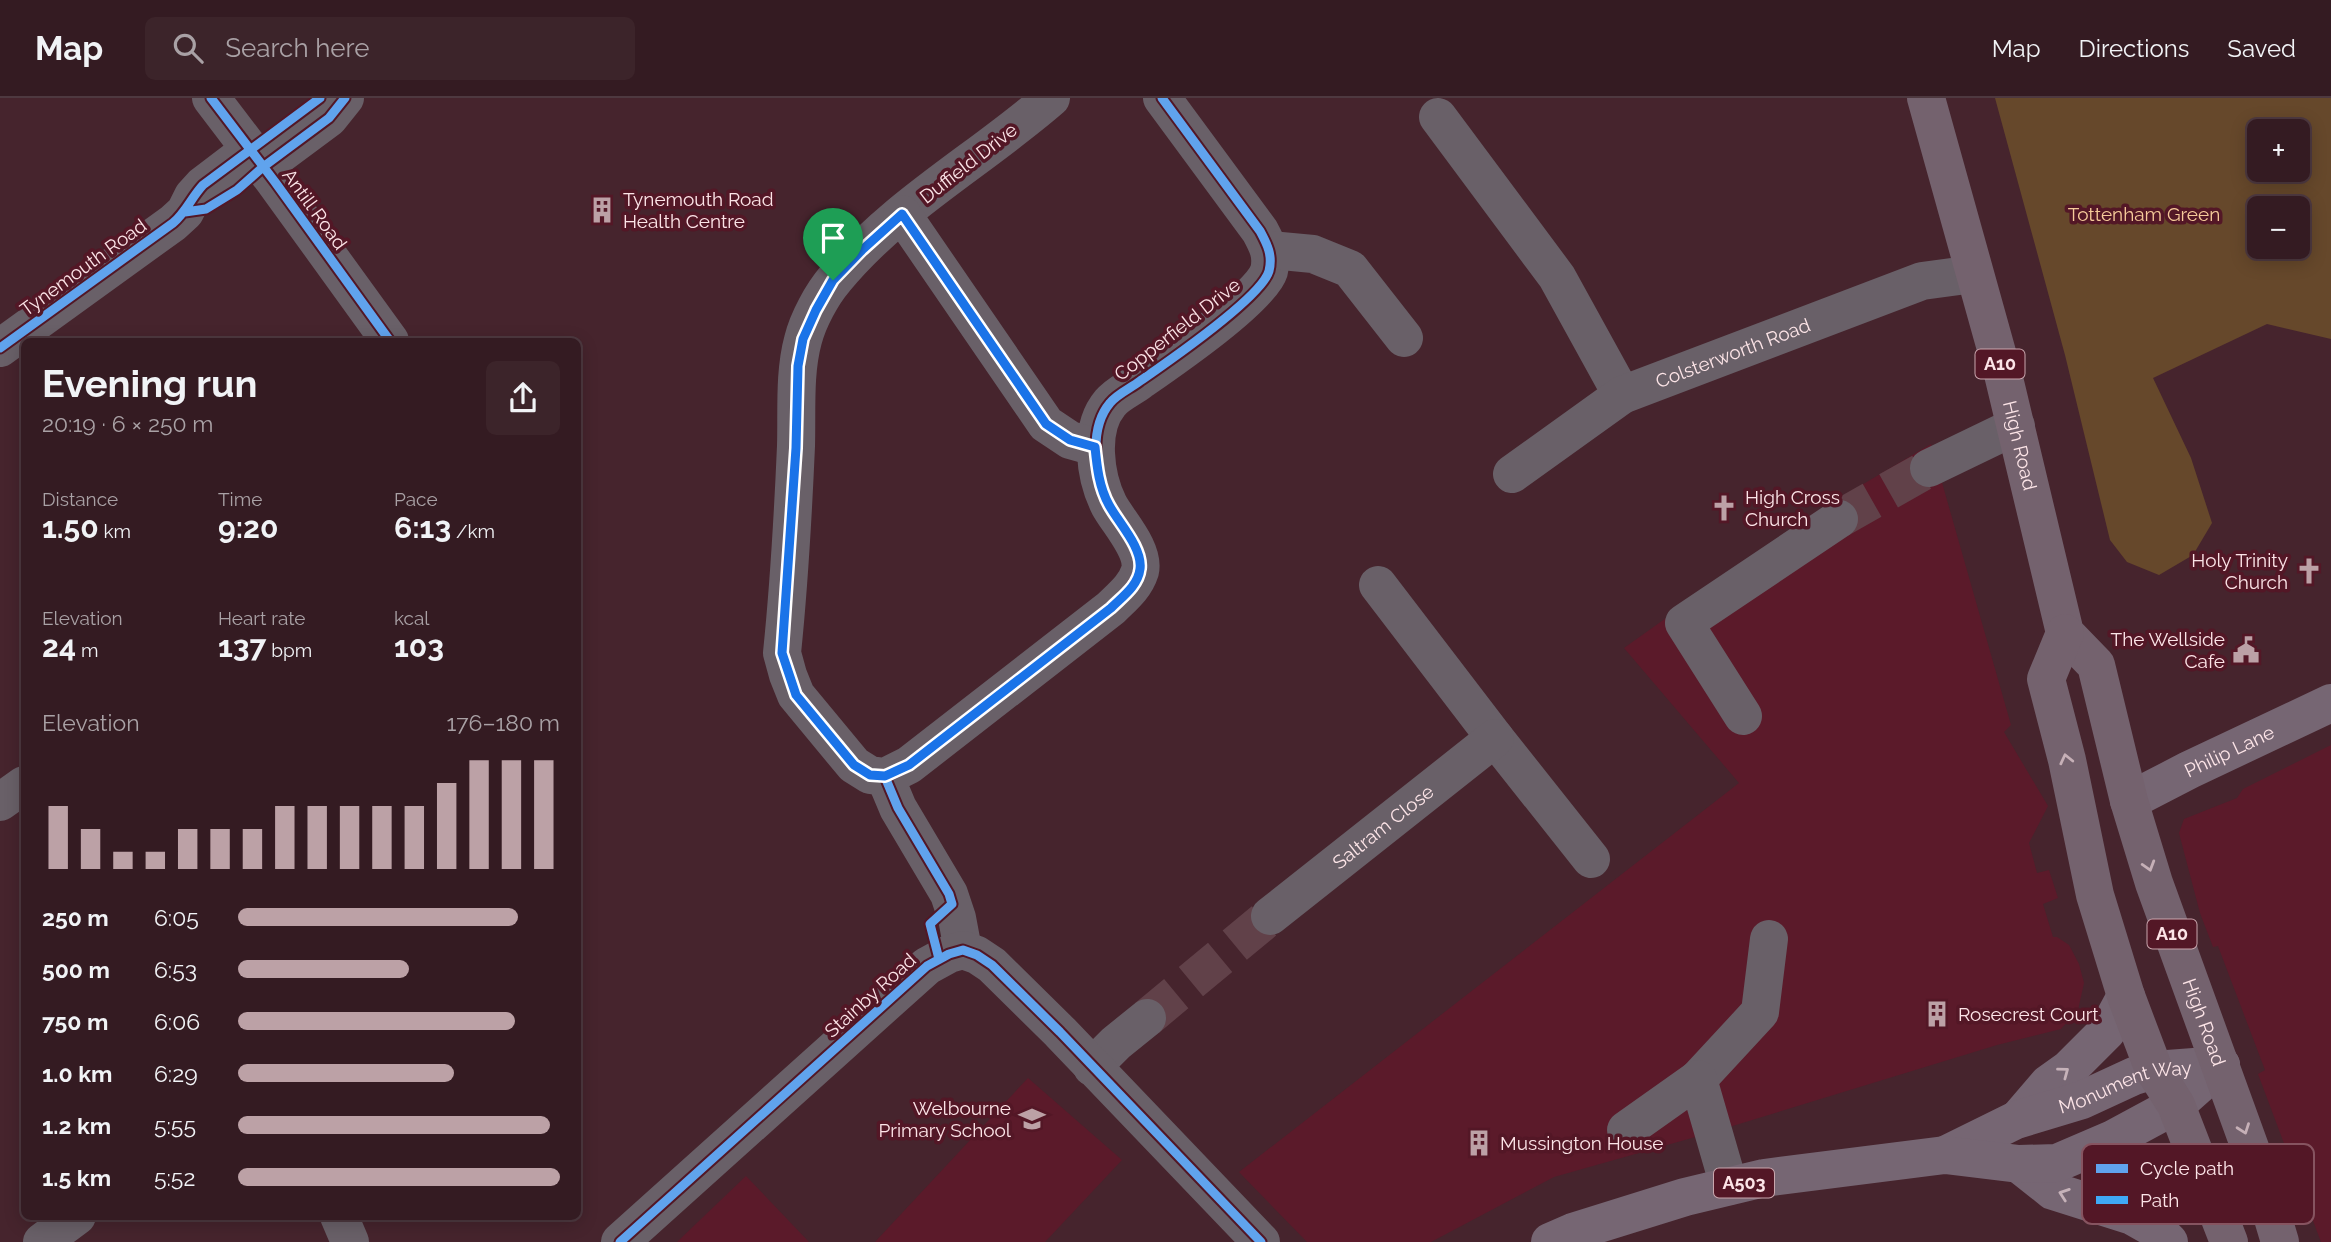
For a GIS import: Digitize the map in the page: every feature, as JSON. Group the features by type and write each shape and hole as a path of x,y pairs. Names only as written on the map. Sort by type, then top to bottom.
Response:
{"highway":[{"name":"High Road","path":"1926,98 2003,374 2066,633 2096,665 2129,801 2154,883 2249,1144"},
{"path":"2066,633 2046,678 2067,761 2095,895 2126,996 2154,1070 2176,1105 2191,1144"},
{"path":"2081,826 2129,801"},
{"path":"2222,1224 2229,1242"},
{"name":"High Road","path":"2275,1224 2280,1242"}],"main road":[{"name":"Philip Lane","path":"2129,801 2331,703"},
{"name":"A503","path":"2016,1120 2048,1084 2078,1061 2107,1031 2126,996"},
{"name":"Monument Way","path":"1945,1155 2016,1120 2082,1100 2134,1076 2154,1070 2221,1065"},
{"name":"Monument Way","path":"2101,1144 2176,1105 2221,1065"},
{"name":"Monument Way","path":"1550,1242 1573,1232 1764,1178 1945,1155 2019,1164 2057,1163 2082,1152"},
{"path":"2019,1164 2053,1191 2082,1200"},
{"path":"2146,1224 2169,1242"}],"street":[{"name":"Antill Road","path":"211,98 388,338"},
{"name":"Tynemouth Road","path":"0,348 185,212 193,196 203,185 329,118 345,98"},
{"name":"Duffield Drive","path":"885,776 870,775 854,765 796,695 782,653 796,448 798,366 803,339 833,280 862,250 902,214 1051,98"},
{"path":"1162,98 1270,250 1313,254 1350,269 1404,338"},
{"path":"1438,117 1557,277 1622,395"},
{"path":"902,214 1046,424 1070,440 1095,447"},
{"name":"Copperfield Drive","path":"885,776 909,765 1111,608 1132,588 1141,568 1134,544 1109,505 1097,475 1095,447 1099,426 1110,403 1189,346 1254,292 1268,272 1270,250"},
{"name":"Colsterworth Road","path":"1512,474 1622,395 1922,281 1974,274"},
{"path":"1929,468 2015,426"},
{"path":"1743,716 1684,623 1839,519"},
{"path":"1378,585 1591,859"},
{"name":"Saltram Close","path":"1270,916 1495,738"},
{"path":"885,776 898,808 948,894 958,927 977,955 992,965 1261,1242"},
{"path":"0,802 21,787"},
{"name":"Stainby Road","path":"620,1242 939,958 958,927"},
{"path":"1626,1130 1698,1079 1760,1012 1769,939"},
{"path":"1092,1067 1147,1018"},
{"path":"1698,1079 1729,1186"},
{"path":"42,1242 72,1220"},
{"path":"341,1220 350,1242"}],"shaded area":[{"path":"1931,444 2011,725 2004,732 2048,806 2029,843 2037,873 2049,870 2058,898 2043,904 2053,937 2069,945 2079,964 2084,983 2078,1010 2061,1029 1997,1045 1713,1132 1554,1177 1431,1242 1307,1242 1239,1172 1739,783 1624,648 1811,515"},
{"path":"2331,745 2331,1242 2321,1242 2314,1223 2314,1144 2284,1144 2258,1074 2265,1070 2218,946 2213,947 2200,913 2179,833 2184,819 2237,798 2243,789"},
{"name":"Welbourne Primary School","path":"1028,1078 1122,1160 1045,1242 875,1242"},
{"path":"746,1176 809,1242 677,1242"}],"green space":[{"name":"Tottenham Green","path":"1995,98 2331,98 2331,339 2267,324 2153,378 2191,458 2212,523 2193,555 2159,575 2127,562 2110,540 2065,355"}],"tunnel":[{"path":"1839,519 1929,468"},
{"path":"1147,1018 1270,916"}],"marked path":[{"path":"795,448 798,366"},
{"path":"1008,371 1046,424 1070,440 1095,447"}],"cycle path":[{"path":"211,98 388,338"},
{"path":"0,348 173,223 203,185 320,98"},
{"path":"185,212 206,209 237,190 329,118 345,98"},
{"path":"939,959 930,924 952,904 949,894 898,808 885,777 909,765 1111,608 1132,587 1140,571 1139,554 1109,505 1097,467 1096,439 1103,414 1116,397 1232,313 1262,283 1269,271 1270,255 1260,231 1162,98"},
{"path":"620,1242 927,966 963,950 992,965 1060,1032 1261,1242"}],"place":[{"name":"Tynemouth Road Health Centre","path":"602,210"},
{"name":"High Cross Church","path":"1724,508"},
{"name":"Holy Trinity Church","path":"2309,571"},
{"name":"The Wellside Cafe","path":"2246,650"},
{"name":"Rosecrest Court","path":"1937,1014"},
{"name":"Welbourne Primary School","path":"1032,1119"},
{"name":"Mussington House","path":"1479,1143"}],"route":[{"path":"902,214 1046,424 1070,440 1095,447 1097,475 1109,505 1134,544 1141,568 1132,588 1111,608 909,765 885,776 870,775 854,765 796,695 782,653 796,448 798,366 803,339 833,280 902,214"}]}
